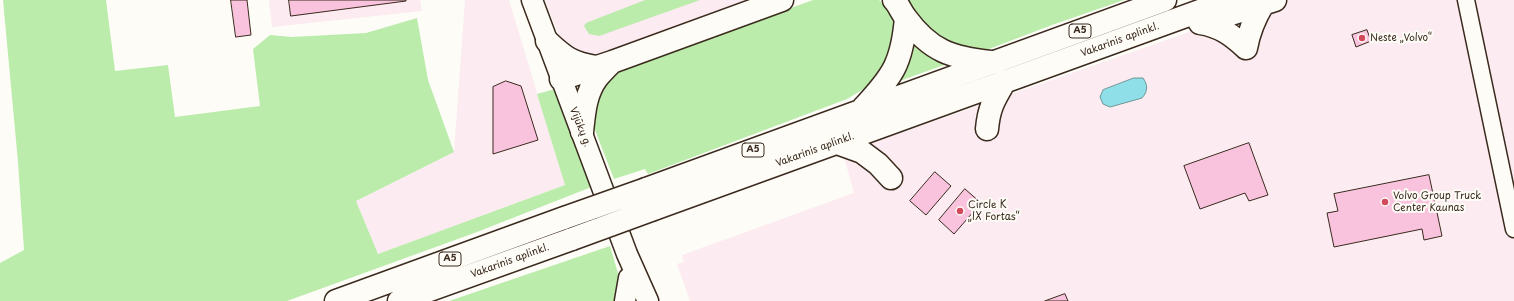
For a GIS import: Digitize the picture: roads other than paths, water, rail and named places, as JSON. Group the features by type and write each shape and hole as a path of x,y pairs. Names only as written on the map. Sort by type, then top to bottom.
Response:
{"highway":[{"path":"561,79 604,65 782,0"},
{"path":"894,0 906,18 926,40 936,48 948,54 967,59 994,62"},
{"name":"A5","path":"336,301 1165,0"},
{"name":"Vakarinis aplinkl.","path":"400,301 1230,0"},
{"path":"1146,31 1200,23 1269,2"},
{"path":"1200,23 1212,25 1223,30 1235,37 1246,48 1248,33 1256,16 1269,2"},
{"path":"860,111 879,91 896,65 904,42 906,18"},
{"path":"547,41 569,60 580,64 604,65"},
{"path":"582,132 584,110 589,93 604,65"},
{"path":"987,129 989,113 994,101 1006,82"},
{"path":"837,143 862,152 878,164 891,178"}],"main road":[{"name":"Vijūkų g.","path":"532,0 627,254 648,301"},
{"name":"Vijūkų g.","path":"627,254 629,278 634,301"},
{"path":"625,301 629,278"}],"street":[{"path":"1466,0 1514,229"}],"water":[{"path":"1134,78 1143,78 1146,83 1147,88 1142,98 1110,107 1103,104 1100,97 1103,90"}],"place":[{"name":"Neste „Volvo“","path":"1362,38"},
{"name":"Volvo Group Truck Center Kaunas","path":"1385,202"},
{"name":"Circle K „IX Fortas“","path":"960,211"}]}
